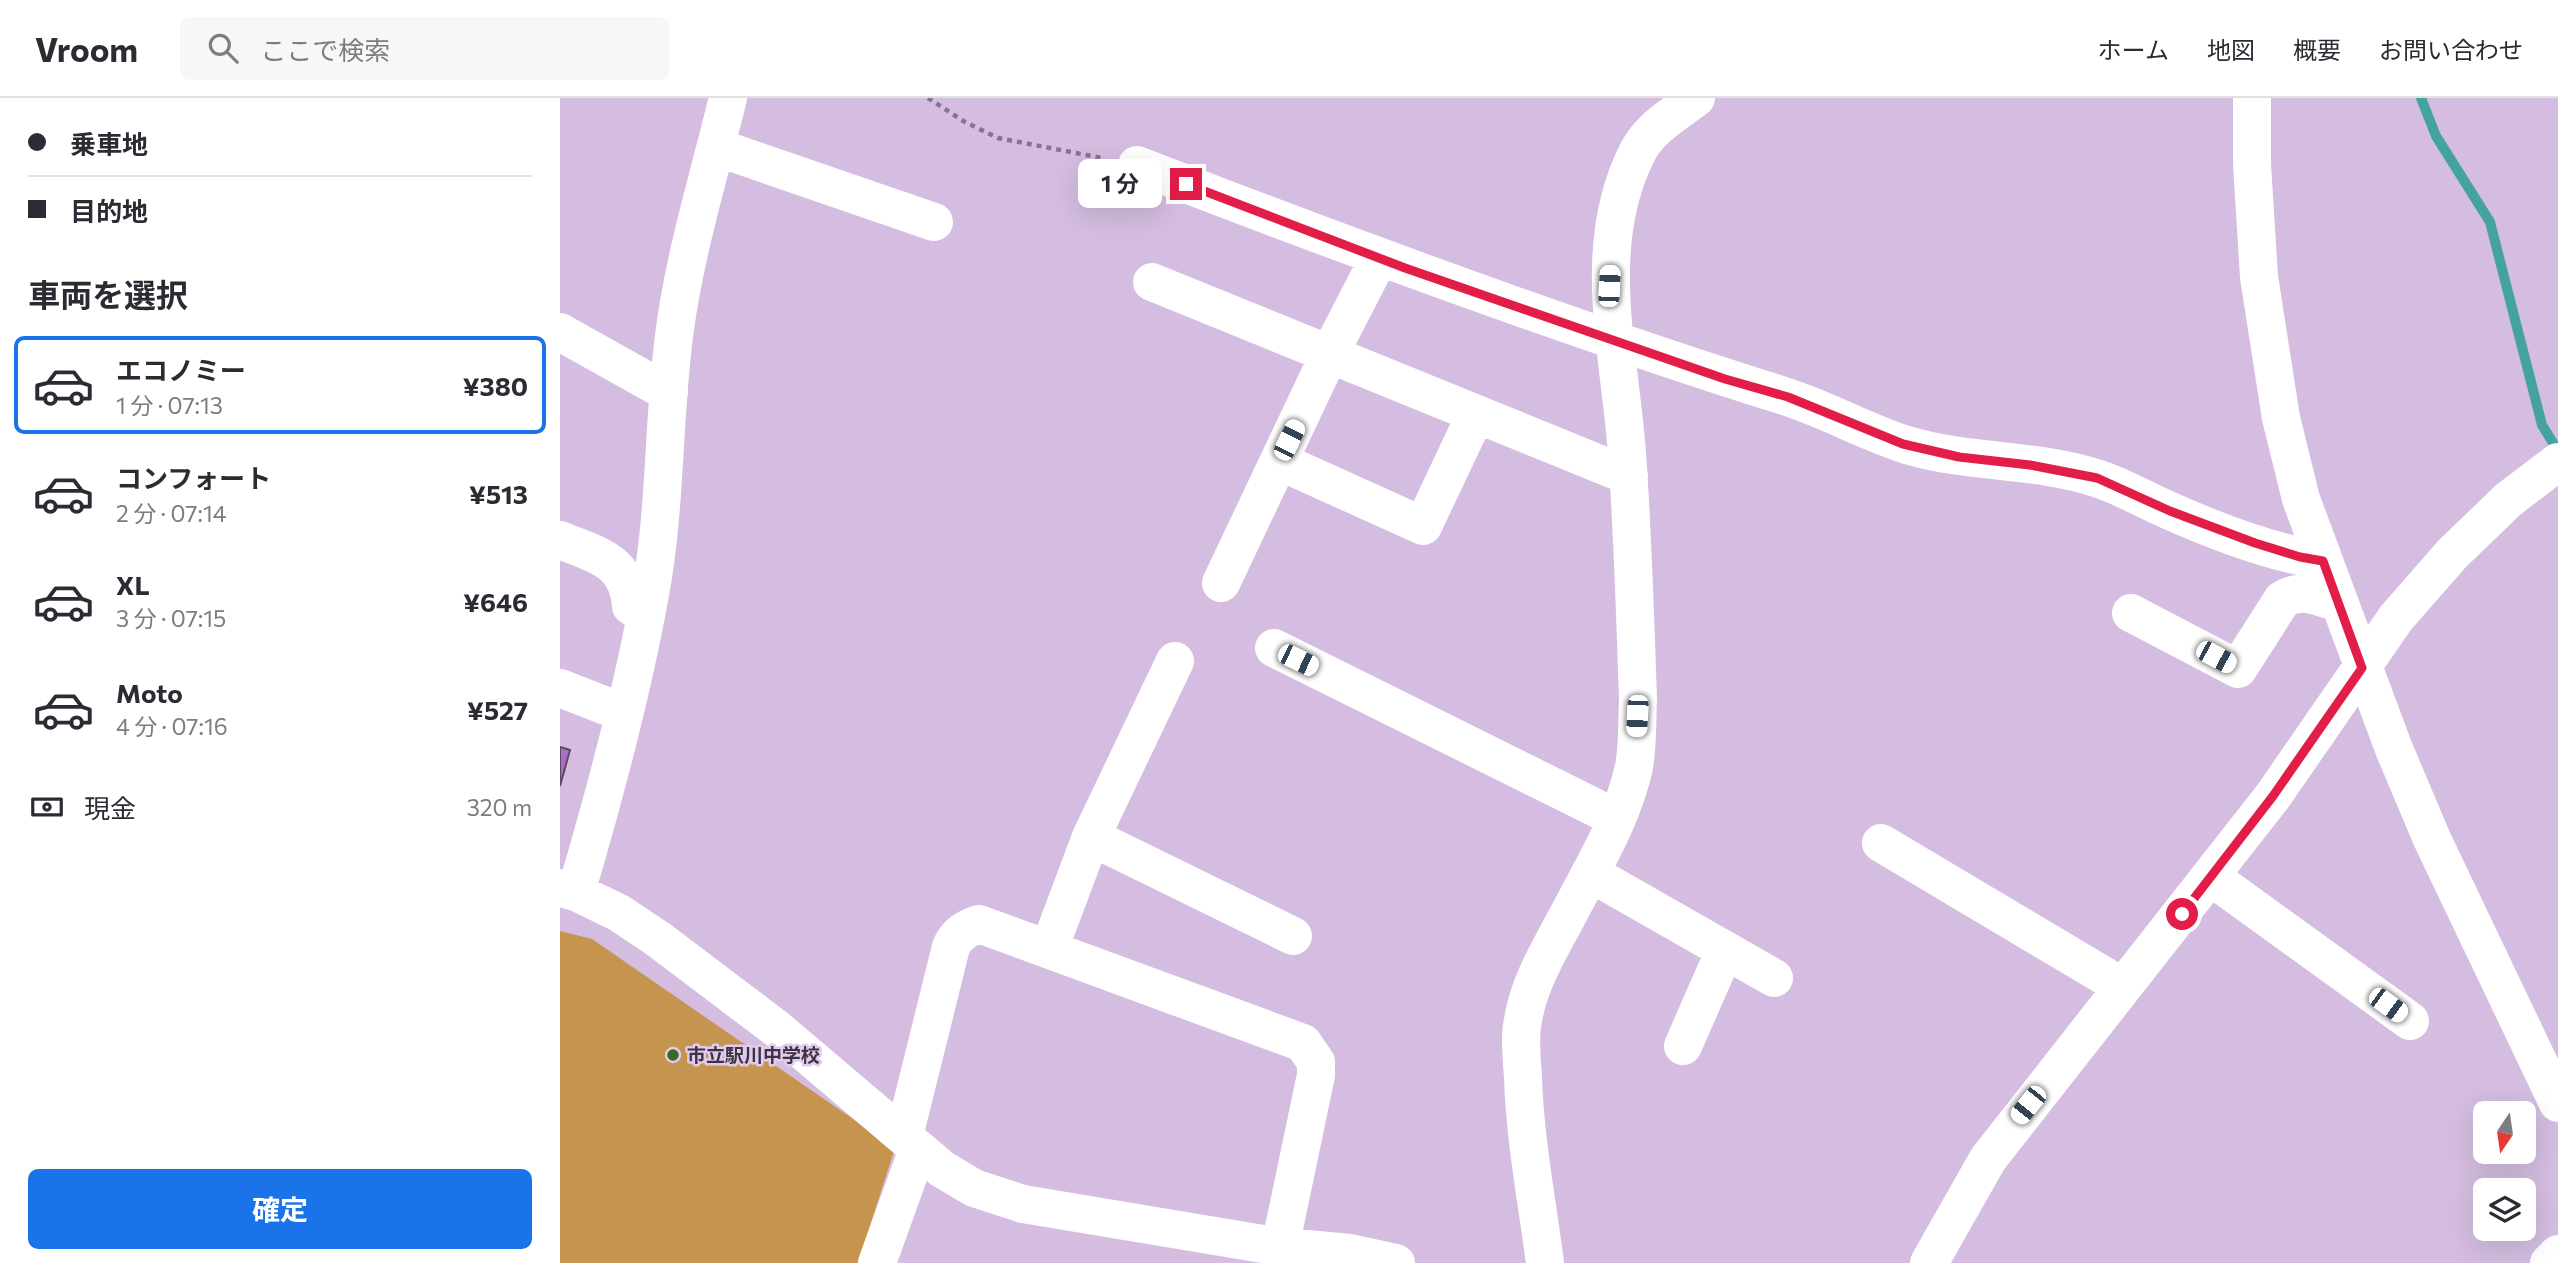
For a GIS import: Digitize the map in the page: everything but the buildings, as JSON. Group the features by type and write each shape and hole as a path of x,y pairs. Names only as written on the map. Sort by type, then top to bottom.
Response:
{"street":[{"path":"728,98 677,315 658,544 646,616 624,713 568,890 620,913 715,980 955,1179 995,1196 1023,1204 1280,1247 1350,1253 1396,1263"},
{"path":"1545,1263 1524,1108 1522,1021 1543,963 1616,818 1634,766 1638,698 1629,476 1624,406 1609,286 1611,254 1617,215 1639,150 1660,123 1696,98"},
{"path":"2252,98 2256,246 2265,321 2292,465 2323,561 2393,750 2432,839 2555,1087"},
{"path":"716,147 934,222"},
{"path":"1137,165 1379,258 1725,379 1788,397 1903,444 1959,457 2030,465 2097,478 2170,511 2255,543 2323,561"},
{"path":"1221,583 1330,353 1379,258"},
{"path":"1152,282 1629,476"},
{"path":"560,332 669,393"},
{"path":"1279,461 1423,526 1476,414"},
{"path":"1929,1263 1988,1159 2273,796 2396,618 2452,554 2508,500 2551,467"},
{"path":"560,540 617,567 629,588 631,606 646,616"},
{"path":"2131,613 2238,668 2282,600 2290,594 2308,593 2338,603"},
{"path":"1274,648 1616,818"},
{"path":"1049,949 1091,837 1175,661"},
{"path":"560,688 624,713"},
{"path":"1091,837 1293,936"},
{"path":"1881,843 2123,988"},
{"path":"1590,873 1774,978"},
{"path":"2211,877 2410,1021"},
{"path":"877,1263 911,1143 955,938 979,924 1304,1043 1316,1062 1316,1075 1280,1247"},
{"path":"1682,1046 1725,950"},
{"path":"2549,1263 2558,1254"}],"path":[{"path":"928,98 965,122 998,138 1137,165"}],"shaded area":[{"name":"市立駅川中学校","path":"560,931 592,939 895,1148 858,1263 560,1263"}],"waterway":[{"path":"2421,98 2436,136 2490,222 2542,425 2558,451"}],"place":[{"name":"市立駅川中学校","path":"673,1055"}],"route":[{"path":"1186,184 1405,268 1725,379 1788,397 1903,444 1959,457 2030,465 2097,478 2170,511 2275,551 2323,561 2362,668 2273,796 2182,914"}]}
